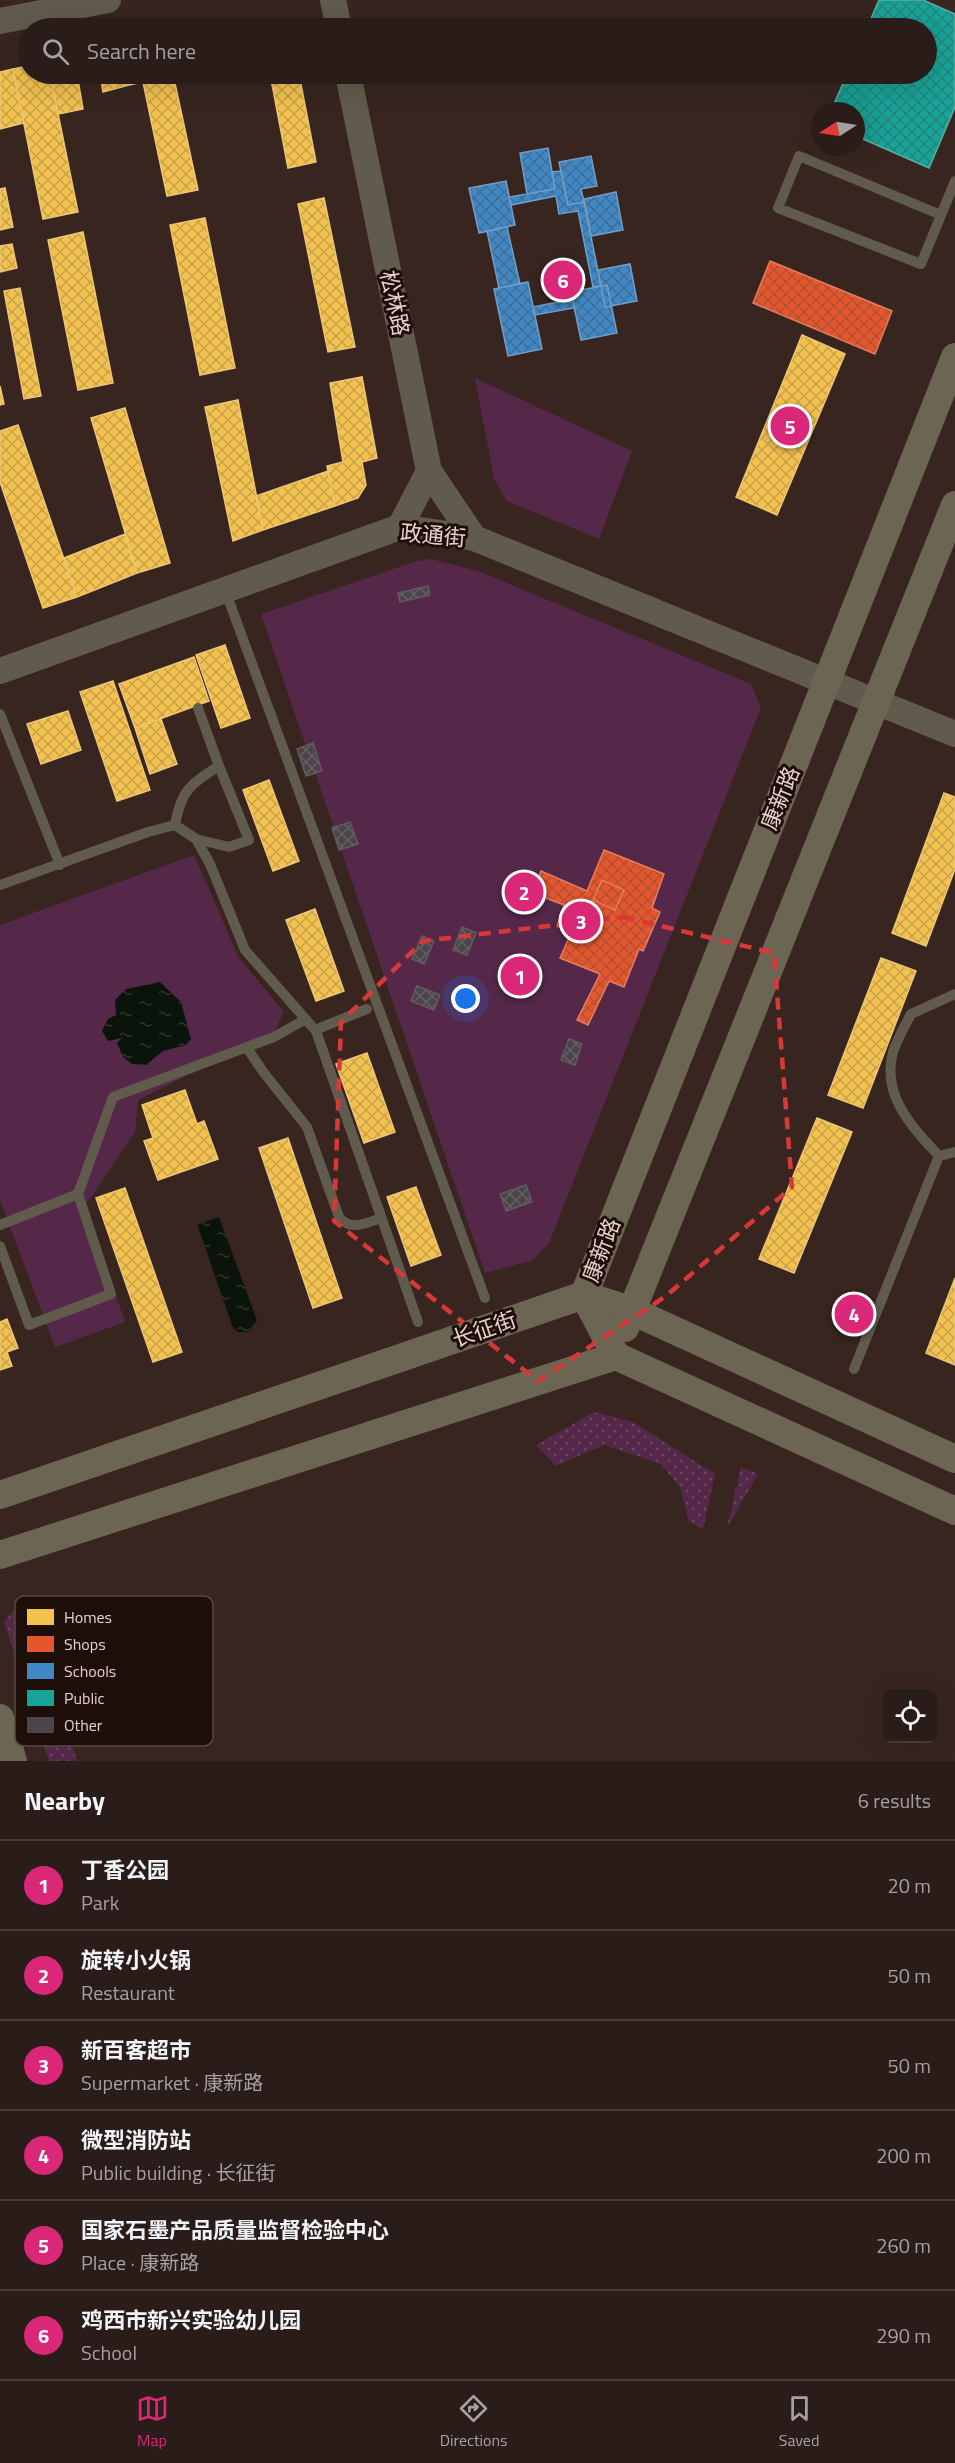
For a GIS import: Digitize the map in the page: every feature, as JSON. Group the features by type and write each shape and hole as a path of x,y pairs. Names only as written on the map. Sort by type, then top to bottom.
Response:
{"main road":[{"name":"康新路","path":"616,1356 584,1295 955,357"},
{"path":"616,1356 630,1310 955,505"},
{"path":"584,1295 630,1310 955,1459"},
{"name":"长征街","path":"0,1495 584,1295"},
{"path":"0,1555 616,1356 955,1511"},
{"path":"0,1718 13,1761"}],"street":[{"path":"0,21 108,0"},
{"path":"333,0 337,18"},
{"name":"松林路","path":"350,84 429,471"},
{"path":"400,527 429,471 474,538"},
{"name":"政通街","path":"0,670 400,527 474,538 878,700"},
{"path":"878,700 955,734"}],"lane":[{"path":"941,215 799,156 778,208 921,264 955,181"},
{"path":"225,590 485,1298"},
{"path":"0,885 148,832 174,825 196,839 229,847 249,840 198,708"},
{"path":"0,714 60,865"},
{"path":"174,825 179,804 191,784 219,766"},
{"path":"196,839 210,864 245,950 315,1030 418,1322"},
{"path":"939,1156 909,1122 891,1092 893,1053 911,1014 955,994"},
{"path":"315,1030 367,1009"},
{"path":"0,1246 28,1325 111,1294 78,1194 113,1097 247,1048 274,1037 306,1019"},
{"path":"247,1048 307,1127 339,1217 344,1224 354,1226 381,1218"},
{"path":"939,1156 955,1152"},
{"path":"854,1369 939,1156"},
{"path":"0,1225 78,1194"}],"highlighted area":[{"path":"623,917 774,953 792,1187 666,1296 538,1381 334,1221 341,1022 423,941"}],"shaded area":[{"path":"475,378 632,451 599,539 507,501 494,479"},
{"path":"431,559 478,571 751,684 761,708 549,1243 533,1260 485,1273 261,614 417,561"},
{"path":"194,855 239,958 284,1012 274,1032 138,1100 135,1132 85,1206 125,1322 55,1347 0,1200 0,925"},
{"path":"594,1412 633,1422 715,1474 703,1529 689,1521 680,1487 661,1464 604,1445 556,1466 536,1445"},
{"path":"741,1467 758,1474 727,1528"},
{"path":"15,1609 15,1656 4,1622"},
{"path":"44,1746 72,1746 77,1761 49,1761"}],"water":[{"path":"160,982 181,1002 191,1039 186,1045 163,1051 146,1065 132,1064 123,1057 117,1043 122,1038 108,1041 102,1031 108,1019 116,1015 115,1000 126,989"},
{"path":"219,1217 257,1320 248,1332 238,1332 233,1328 197,1224"}],"building: Homes":[{"path":"18,68 18,84 52,84 78,212 43,219 13,69"},
{"path":"13,69 24,123 0,129 0,72"},
{"path":"52,84 79,84 83,109 58,114"},
{"path":"102,84 129,84 129,85 103,92"},
{"path":"143,84 175,84 198,190 167,196"},
{"path":"272,84 301,84 316,162 288,168"},
{"path":"5,188 13,227 0,230 0,189"},
{"path":"324,198 355,347 328,352 298,204"},
{"path":"205,218 235,368 200,375 170,225"},
{"path":"83,232 113,383 78,390 48,240"},
{"path":"12,244 17,268 0,272 0,246"},
{"path":"20,288 41,396 24,399 4,291"},
{"path":"802,335 845,354 777,515 736,497"},
{"path":"362,377 377,458 362,462 366,485 358,498 335,506 327,466 343,462 330,383"},
{"path":"0,386 4,404 0,405"},
{"path":"238,400 263,530 233,541 205,407"},
{"path":"125,408 170,563 137,573 91,418"},
{"path":"18,425 77,597 43,608 0,482 0,431"},
{"path":"328,471 335,506 263,530 256,496"},
{"path":"125,534 137,573 77,597 64,558"},
{"path":"225,645 250,718 221,728 196,655"},
{"path":"194,657 209,701 135,728 119,684"},
{"path":"113,681 150,790 117,801 80,692"},
{"path":"68,711 81,750 41,764 27,724"},
{"path":"161,719 177,764 150,774 135,728"},
{"path":"269,780 299,861 273,871 243,790"},
{"path":"944,793 955,797 955,869 926,946 892,933"},
{"path":"315,909 344,991 316,1001 286,920"},
{"path":"881,958 916,971 863,1108 828,1095"},
{"path":"367,1053 395,1132 364,1143 336,1064"},
{"path":"185,1090 197,1124 204,1121 218,1159 158,1180 144,1141 153,1138 142,1105"},
{"path":"817,1118 852,1132 794,1273 759,1259"},
{"path":"288,1138 342,1298 313,1308 259,1148"},
{"path":"416,1187 441,1255 411,1266 387,1197"},
{"path":"125,1188 182,1352 153,1362 96,1198"},
{"path":"955,1278 955,1365 926,1353"},
{"path":"7,1319 18,1348 7,1352 12,1366 0,1370 0,1322"}],"building: Shops":[{"path":"770,261 892,311 875,354 753,303"},
{"path":"604,850 664,874 652,908 660,912 643,951 639,949 624,987 609,981 588,1025 577,1020 600,974 560,958 571,933 557,926 564,905 533,893 541,871 587,891"},
{"path":"602,880 624,890 615,910 593,900"}],"building: Schools":[{"path":"548,148 555,189 527,194 520,153"},
{"path":"591,156 597,186 581,189 584,202 568,205 559,162"},
{"path":"561,171 568,205 584,202 601,286 593,287 578,211 559,214 556,196 511,205 509,197 555,189 552,172"},
{"path":"506,181 515,225 479,233 469,188"},
{"path":"616,192 623,230 591,236 584,199"},
{"path":"507,227 520,284 499,288 487,231"},
{"path":"630,264 637,301 605,307 598,270"},
{"path":"528,282 542,349 508,356 494,289"},
{"path":"607,285 617,333 581,340 571,292"},
{"path":"573,299 574,308 535,315 533,307"}],"building: Public":[{"path":"879,0 923,0 955,14 955,107 929,168 865,140 865,102 835,102 843,84 937,84 937,18 871,18"}],"building: Other":[{"path":"428,586 430,595 400,602 398,593"},
{"path":"313,743 322,771 306,776 297,749"},
{"path":"350,822 358,844 339,850 332,828"},
{"path":"462,927 476,933 467,955 453,950"},
{"path":"422,936 434,941 424,964 412,959"},
{"path":"417,986 440,995 434,1010 411,1001"},
{"path":"569,1039 582,1044 575,1065 561,1060"},
{"path":"526,1185 532,1202 506,1211 500,1194"}],"place":[{"name":"鸡西市新兴实验幼儿园","path":"563,280"},
{"name":"国家石墨产品质量监督检验中心","path":"790,426"},
{"name":"旋转小火锅","path":"524,892"},
{"name":"新百客超市","path":"581,921"},
{"name":"丁香公园","path":"520,976"},
{"name":"微型消防站","path":"854,1314"}]}
